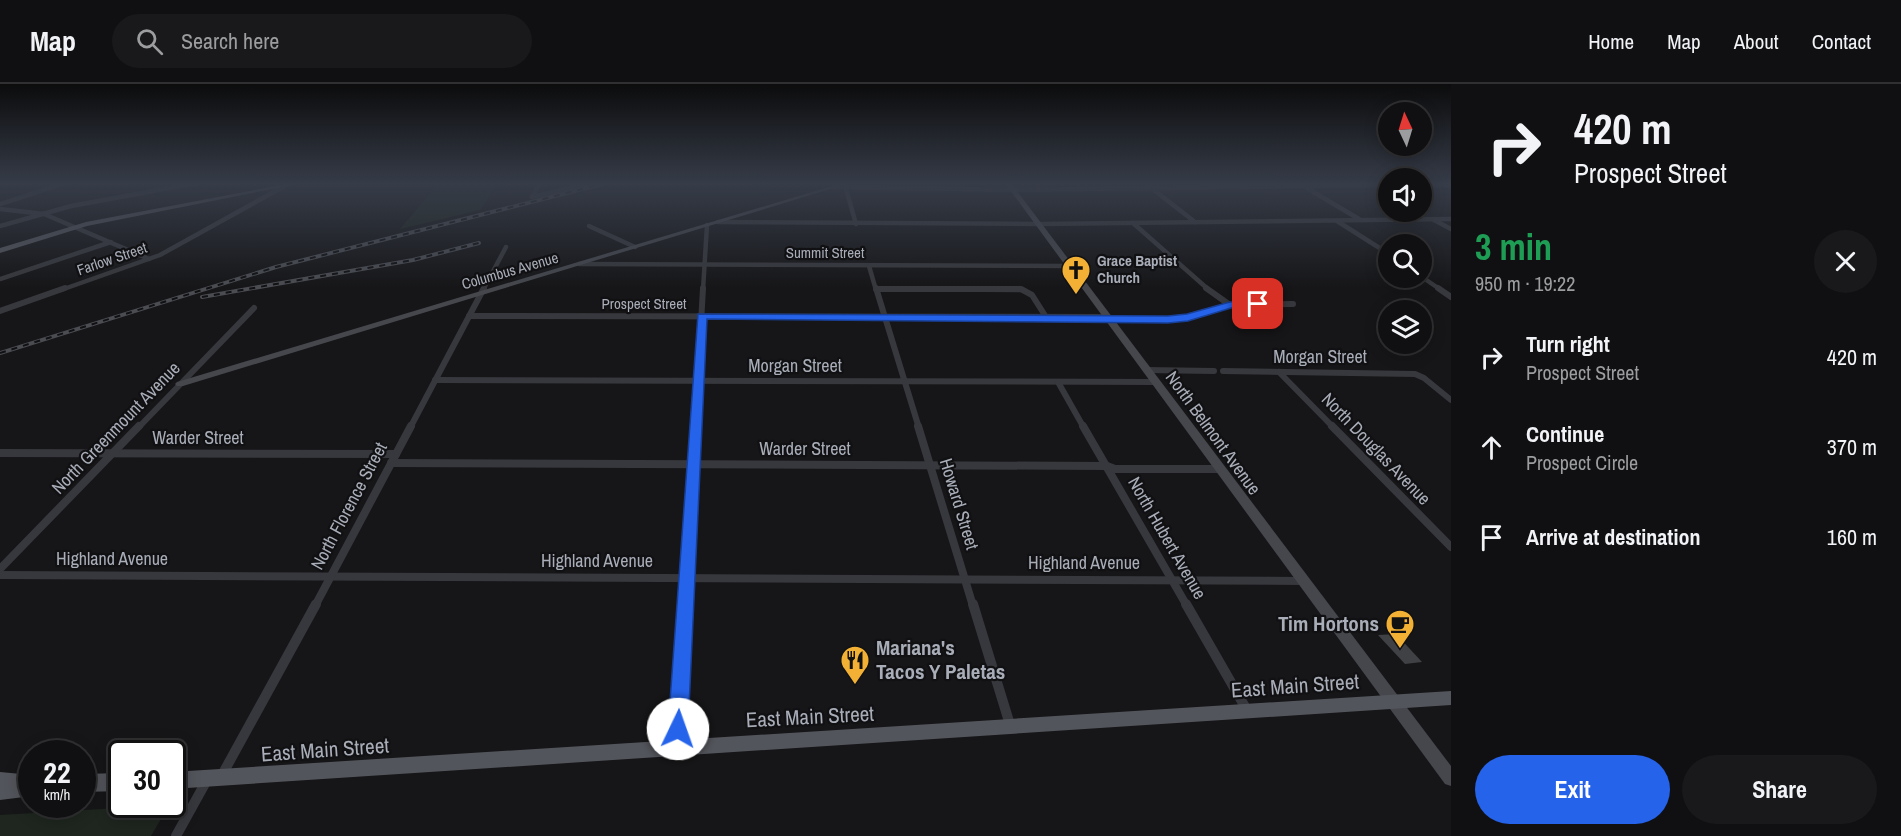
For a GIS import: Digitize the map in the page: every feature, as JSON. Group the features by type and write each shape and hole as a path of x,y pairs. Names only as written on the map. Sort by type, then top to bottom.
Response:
{"main road":[{"path":"0,251 76,227 120,218"},
{"name":"East Main Street","path":"186,781 1451,698"},
{"path":"0,780 18,781"},
{"path":"0,791 18,789"}],"street":[{"path":"0,226 29,218"},
{"path":"54,218 149,259"},
{"name":"Farlow Street","path":"0,311 149,259 225,218"},
{"name":"Columbus Avenue","path":"180,384 731,218"},
{"path":"854,218 856,224"},
{"name":"North Belmont Avenue","path":"1034,218 1451,779"},
{"path":"1190,218 1195,222"},
{"path":"1432,219 1451,219"},
{"path":"1432,219 1451,229"},
{"path":"1336,220 1378,247"},
{"path":"718,222 1039,224 1378,220"},
{"path":"1133,223 1199,283 1230,305"},
{"path":"677,748 707,225"},
{"path":"589,226 635,247"},
{"path":"0,279 111,242"},
{"name":"North Florence Street","path":"176,836 213,780 331,576 506,247"},
{"name":"Summit Street","path":"579,264 1070,266"},
{"name":"Howard Street","path":"869,266 1011,728"},
{"path":"1432,284 1451,297"},
{"path":"876,289 1021,289 1032,295 1046,317"},
{"name":"Prospect Street","path":"469,316 1179,319 1230,305 1293,304"},
{"name":"North Greenmount Avenue","path":"0,569 254,308"},
{"path":"1146,370 1214,371"},
{"name":"Morgan Street","path":"1223,371 1415,374 1448,397"},
{"name":"North Douglas Avenue","path":"1279,372 1451,547"},
{"name":"Morgan Street","path":"435,380 1155,382"},
{"name":"North Hubert Avenue","path":"1058,382 1248,712"},
{"name":"Warder Street","path":"0,453 396,454"},
{"name":"Warder Street","path":"391,463 1107,466 1115,469 1219,469"},
{"name":"Highland Avenue","path":"0,575 1303,581"}],"shaded area":[{"path":"409,218 446,218 400,229"},
{"path":"96,809 108,809 108,818 161,818 151,836 0,836 0,815 18,814 18,818 96,818"}],"building":[{"name":"Tim Hortons","path":"1396,634 1422,662 1405,664 1378,635"}],"railway":[{"path":"0,353 276,267 468,218"},
{"path":"202,297 413,260 479,243"}],"place":[{"name":"Grace Baptist Church","path":"1076,296"},
{"name":"Tim Hortons","path":"1400,650"},
{"name":"Mariana's Tacos Y Paletas","path":"855,686"}],"route":[{"path":"678,729 702,316 1108,317 1109,319 1168,320 1198,315 1221,306 1258,304"}]}
